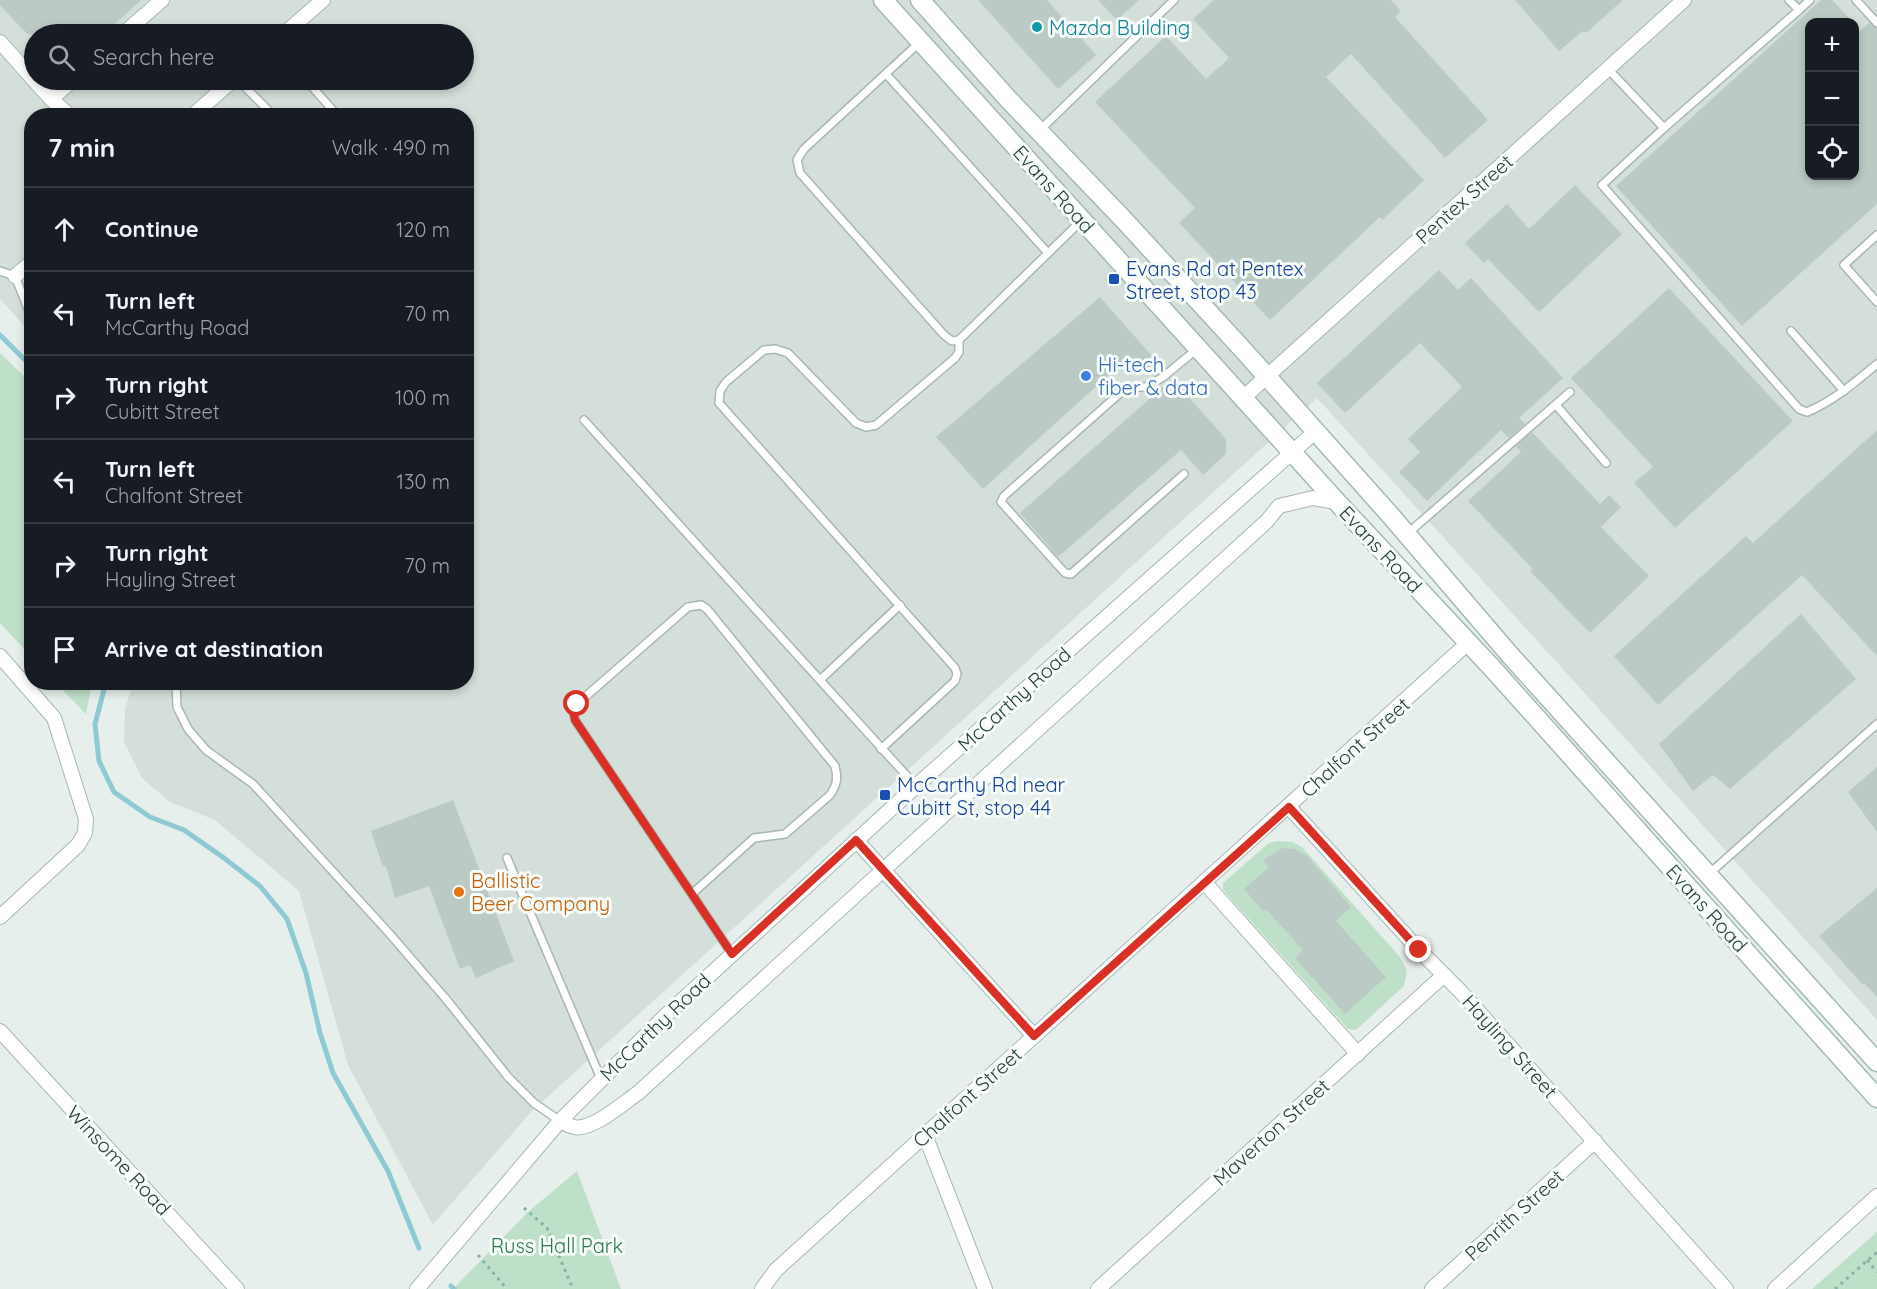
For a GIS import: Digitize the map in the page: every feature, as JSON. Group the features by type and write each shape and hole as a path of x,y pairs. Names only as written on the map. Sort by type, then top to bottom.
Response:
{"main road":[{"name":"Evans Road","path":"883,0 1292,453 1469,642 1877,1098"},
{"name":"Evans Road","path":"920,0 1267,376 1407,534 1510,655 1877,1062"}],"street":[{"path":"134,24 162,0"},
{"path":"295,24 323,0"},
{"name":"Pentex Street","path":"1244,398 1684,0"},
{"path":"0,42 24,69"},
{"path":"43,90 61,108"},
{"path":"51,99 61,90"},
{"path":"201,108 222,90"},
{"path":"15,276 24,269"},
{"name":"McCarthy Road","path":"417,1289 561,1121 601,1079 856,840 1316,431"},
{"name":"McCarthy Road","path":"561,1121 573,1127 584,1127 594,1123 638,1093 1268,521 1279,506 1313,498 1337,502"},
{"name":"Chalfont Street","path":"762,1289 776,1270 1469,642"},
{"path":"0,656 24,684"},
{"path":"0,917 68,856 85,833 86,819 54,718 30,690"},
{"name":"Hayling Street","path":"1289,807 1595,1141 1726,1289"},
{"path":"856,840 1034,1036"},
{"path":"1205,883 1358,1054"},
{"name":"Maverton Street","path":"1098,1289 1444,975"},
{"name":"Winsome Road","path":"0,1031 237,1289"},
{"path":"925,1135 986,1289"},
{"name":"Penrith Street","path":"1432,1289 1595,1141"},
{"path":"1775,1289 1877,1196"}],"lane":[{"path":"1039,130 1174,0"},
{"path":"1789,0 1798,10"},
{"path":"1810,0 1602,185 1799,409 1807,412 1844,391 1877,364"},
{"path":"1856,0 1877,23"},
{"path":"921,42 804,149 797,160 800,173 944,335 952,341 959,340 1082,220"},
{"path":"1608,69 1664,128"},
{"path":"886,74 1048,253"},
{"path":"248,90 266,108"},
{"path":"315,90 331,108"},
{"path":"1876,297 1844,265 1877,236"},
{"path":"0,271 15,276 24,299"},
{"path":"1791,331 1844,391"},
{"path":"881,748 955,681 957,674 955,668 719,403 720,391 726,381 764,350 776,349 788,353 856,423 866,427 876,425 955,358 959,352 959,340"},
{"path":"1184,474 1071,574 1065,573 1001,502 1010,491 1127,387 1146,387 1163,377 1198,348"},
{"path":"1407,534 1570,392"},
{"path":"1556,405 1606,463"},
{"path":"584,420 916,786"},
{"path":"693,893 754,838 785,834 830,795 837,778 835,766 707,609 701,605 688,607 577,704 573,710 575,720 732,954"},
{"path":"820,680 900,605"},
{"path":"176,690 177,706 188,729 206,750 253,784 424,974 509,1078 534,1103 561,1121"},
{"path":"1708,875 1877,724"},
{"path":"507,858 601,1079"}],"path":[{"path":"524,1208 547,1228 573,1289"},
{"path":"1835,1289 1877,1252"},
{"path":"478,1255 507,1289"},
{"path":"1867,1260 1877,1272"}],"shaded area":[{"path":"0,0 1877,0 1877,1020 1317,398 530,1113 433,1225 348,1065 299,891 215,820 170,802 142,778 124,742 125,709 131,690 474,690 474,108 24,108 24,325 0,299"}],"green space":[{"path":"0,353 24,376 24,649 0,623"},
{"path":"63,690 91,690 86,714"},
{"path":"1292,842 1302,847 1400,957 1407,970 1404,986 1356,1030 1348,1029 1223,890 1223,883 1269,843"},
{"name":"Russ Hall Park","path":"577,1171 621,1289 453,1289 528,1212"},
{"path":"1877,1232 1877,1289 1812,1289"}],"building":[{"path":"0,0 141,0 115,24 24,24 24,31 0,5"},
{"name":"Mazda Building","path":"978,0 1047,0 1096,55 1058,89"},
{"path":"1098,0 1139,0 1117,20"},
{"path":"1214,0 1391,0 1401,11 1395,17 1488,120 1445,158 1351,54 1326,77 1424,180 1382,220 1380,217 1270,320 1179,223 1195,208 1095,102 1166,36 1206,79 1229,58 1193,19"},
{"path":"1515,0 1623,0 1586,33 1583,31 1559,51"},
{"path":"1821,0 1832,0 1849,18 1805,18 1805,180 1859,180 1859,32 1869,23 1877,29 1877,204 1742,326 1616,186"},
{"path":"1575,185 1622,234 1539,312 1488,259 1484,263 1465,243 1507,204 1529,229"},
{"path":"1439,270 1458,290 1471,278 1563,378 1519,418 1525,424 1509,438 1501,430 1427,501 1399,472 1420,452 1408,439 1462,387 1420,343 1345,413 1317,383"},
{"path":"1669,288 1793,421 1675,528 1634,483 1653,467 1571,378"},
{"path":"1100,297 1159,364 1130,375 1121,364 983,489 936,437"},
{"path":"1172,379 1226,440 1226,454 1203,475 1181,450 1058,557 1020,513"},
{"path":"1877,430 1877,656 1802,575 1658,705 1614,656 1746,536 1753,543"},
{"path":"1532,432 1600,504 1609,495 1621,507 1601,527 1649,576 1590,633 1530,571 1533,569 1468,501 1521,452 1516,446"},
{"path":"1801,614 1856,679 1730,789 1713,775 1693,791 1659,744"},
{"path":"1877,767 1877,832 1848,792"},
{"name":"Ballistic Beer Company","path":"453,800 514,961 476,978 470,965 460,969 429,886 395,898 386,866 383,867 371,831"},
{"path":"1282,848 1294,849 1306,855 1351,907 1336,921 1386,977 1345,1014 1295,958 1303,950 1266,909 1263,911 1244,889 1269,867 1263,860"},
{"path":"1877,888 1877,997 1864,983 1863,985 1819,936"}],"waterway":[{"path":"0,335 24,359"},
{"path":"104,690 95,724 99,761 114,792 150,817 184,830 224,858 260,886 287,919 306,973 320,1033 333,1073 388,1171 419,1248"},
{"path":"451,1286 454,1289"}],"place":[{"name":"Mazda Building","path":"1037,27"},
{"name":"Evans Rd at Pentex Street, stop 43","path":"1114,279"},
{"name":"Hi-tech fiber & data","path":"1086,376"},
{"name":"McCarthy Rd near Cubitt St, stop 44","path":"885,795"},
{"name":"Ballistic Beer Company","path":"459,892"}],"route":[{"path":"577,704 573,710 575,720 732,954 856,840 1034,1036 1289,807 1419,950"}]}
